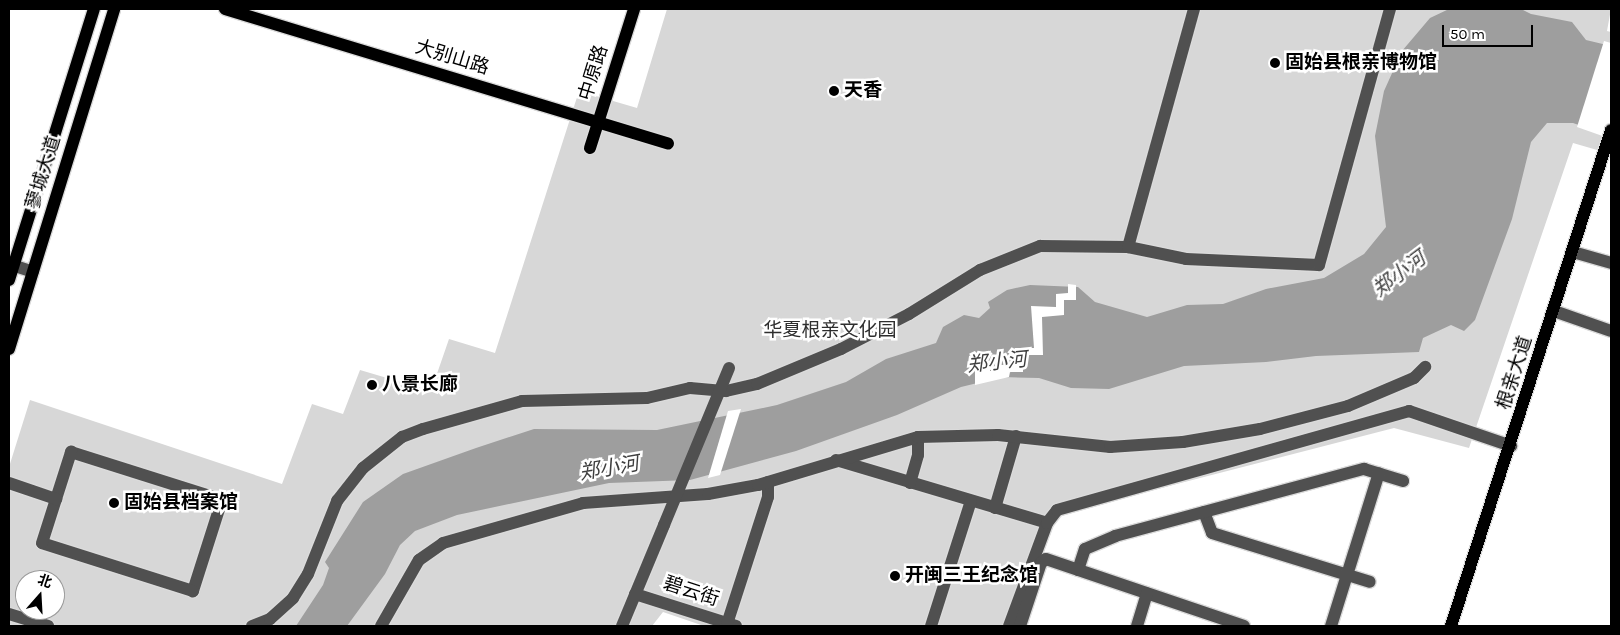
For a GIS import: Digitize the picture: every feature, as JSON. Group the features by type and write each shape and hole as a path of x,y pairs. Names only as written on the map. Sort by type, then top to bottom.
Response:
{"main road":[{"name":"蓼城大道","path":"9,280 11,265 94,9"},
{"name":"蓼城大道","path":"9,349 114,9"},
{"name":"大别山路","path":"225,9 668,144"},
{"name":"中原路","path":"590,148 634,9"},
{"name":"根亲大道","path":"1451,626 1511,446 1611,130"}],"street":[{"path":"1128,247 1194,9"},
{"path":"252,626 270,619 292,598 308,574 337,501 345,489 379,453 402,437 494,406 522,401 648,398 690,388 726,391 757,384 841,350 1002,258 1040,246 1128,247 1186,259 1319,265 1390,9"},
{"path":"1573,252 1611,263"},
{"path":"11,265 33,272"},
{"path":"1554,311 1611,331"},
{"path":"381,626 419,560 443,543 583,503 708,494 768,482 836,460 918,437 1016,436 1110,447 1183,442 1260,429 1348,406 1414,378 1425,367"},
{"path":"622,626 729,368"},
{"path":"1009,626 1047,523 1057,510 1409,411 1511,446"},
{"path":"995,508 1016,436"},
{"path":"910,482 918,455 918,437"},
{"path":"71,452 222,500 193,591 42,543 56,499 71,452"},
{"path":"836,460 1047,523"},
{"path":"1078,570 1085,549 1091,545 1204,512 1364,469 1403,481"},
{"path":"1331,626 1379,473"},
{"path":"732,625 768,497 768,482"},
{"path":"9,483 56,499"},
{"path":"931,626 971,501"},
{"path":"1204,512 1212,533 1370,582"},
{"path":"1020,626 1041,563 1046,560 1244,626"},
{"name":"碧云街","path":"636,594 732,625"},
{"path":"1137,626 1147,594"},
{"path":"9,614 48,626"}],"green space":[{"name":"华夏根亲文化园","path":"667,9 1611,9 1607,31 1611,32 1611,154 1573,143 1469,448 1394,428 1060,514 1051,525 1015,626 704,626 663,612 652,626 9,626 9,467 30,400 282,484 312,404 343,414 360,370 431,391 449,339 495,353 579,91 637,108"}],"water":[{"name":"郑小河","path":"1449,9 1521,9 1531,14 1572,22 1586,40 1611,46 1611,136 1573,123 1547,123 1531,142 1512,219 1475,320 1464,331 1451,325 1423,338 1419,352 1316,356 1266,362 1184,366 1109,389 1071,388 1039,378 1002,377 961,387 897,415 796,451 690,480 609,483 457,515 415,531 400,545 385,574 347,626 296,626 323,585 329,568 325,562 363,502 403,474 476,448 534,429 657,430 777,405 846,382 886,359 936,343 943,327 964,315 979,318 990,308 988,302 1007,290 1030,285 1078,287 1095,302 1147,317 1187,305 1223,304 1266,289 1324,278 1364,254 1386,227 1375,136 1384,91 1402,51 1430,18"}],"pier":[{"path":"1604,41 1611,43 1611,139 1577,127"},
{"path":"1068,284 1076,285 1076,300 1064,300 1064,315 1042,317 1043,355 1023,355 1023,372 1010,372 1009,377 975,385 975,367 990,367 990,371 1000,371 1000,365 1015,365 1015,348 1034,348 1031,306 1056,307 1056,294 1068,293"},
{"path":"741,409 720,475 708,478 728,411"}],"place":[{"name":"固始县根亲博物馆","path":"1275,63"},
{"name":"天香","path":"834,91"},
{"name":"八景长廊","path":"372,385"},
{"name":"固始县档案馆","path":"114,503"},
{"name":"开闽三王纪念馆","path":"895,576"}]}
